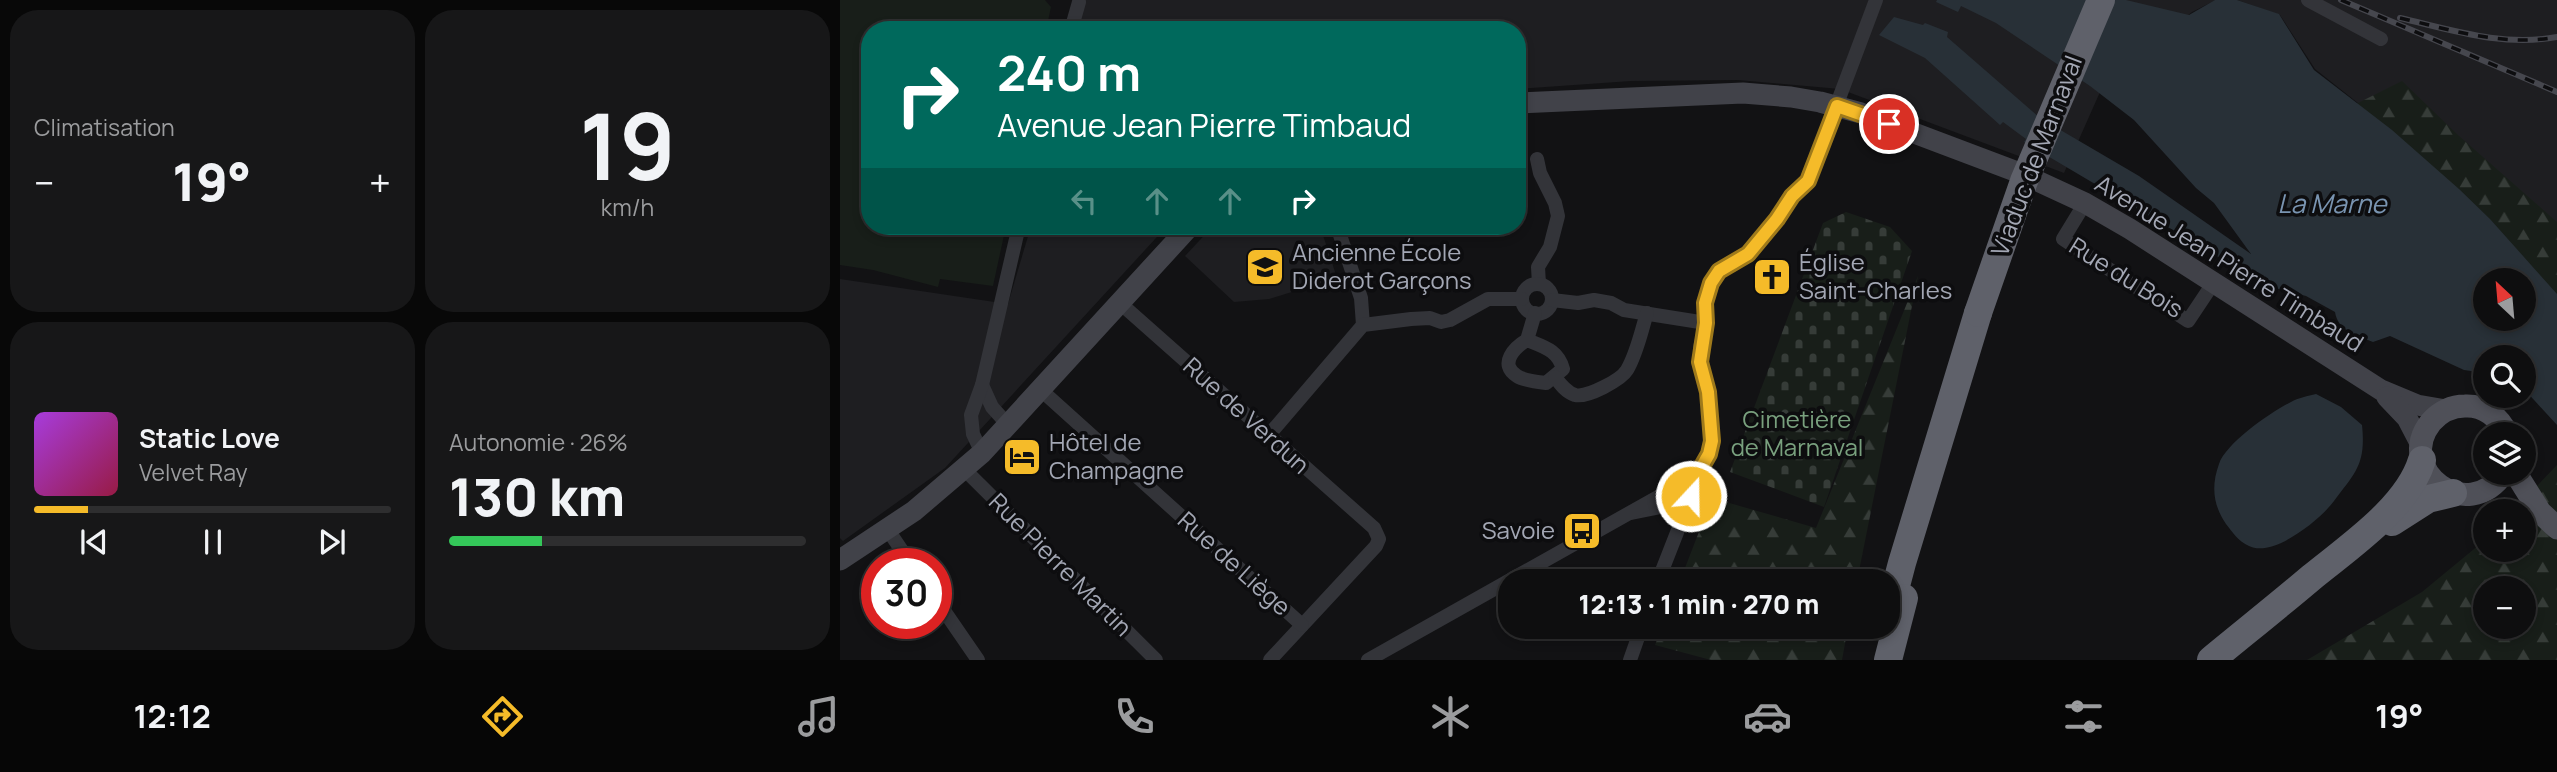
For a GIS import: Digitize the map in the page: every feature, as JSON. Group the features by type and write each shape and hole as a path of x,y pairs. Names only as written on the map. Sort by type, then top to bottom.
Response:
{"highway":[{"name":"Viaduc de Marnaval","path":"1926,489 1978,313 2024,181 2101,0"},
{"path":"2211,660 2388,511 2417,475 2422,452"},
{"path":"1900,571 1926,489"},
{"path":"1888,660 1912,565 1926,489"},
{"path":"2225,660 2407,511 2428,499 2467,493"},
{"path":"1877,660 1882,639"}],"main road":[{"name":"Avenue Jean Pierre Timbaud","path":"1526,103 1743,93 1791,97 1837,106 2020,173 2085,203 2214,282 2381,390"},
{"path":"840,561 888,530 982,453 1182,235"},
{"path":"2381,390 2417,405 2446,410 2467,406 2487,411 2499,422"},
{"path":"2381,390 2407,418 2430,477 2436,484 2467,493 2510,497 2549,520"},
{"path":"2422,452 2429,425 2446,410"},
{"path":"2467,493 2489,485"},
{"path":"2524,485 2549,520"}],"street":[{"path":"1368,660 1631,513 1677,499 1697,475 1709,454 1712,441 1708,392 1700,362 1706,323 1705,303 1711,283 1719,271 1748,254 1792,196 1808,181 1876,0"},
{"path":"2308,0 2381,39"},
{"path":"1074,21 1082,1"},
{"path":"1537,159 1558,216 1550,247 1538,267 1539,284"},
{"name":"Rue du Bois","path":"2085,203 2063,239 2188,321 2214,282"},
{"path":"982,453 973,434 971,415 982,384 1017,235"},
{"path":"1340,235 1361,298 1363,325"},
{"path":"1539,284 1550,292 1552,300 1544,312 1535,313 1527,310 1522,299 1526,289 1539,284"},
{"path":"1268,436 1363,325 1430,318 1441,322 1450,320 1488,299 1522,299"},
{"path":"1552,300 1578,303 1594,300 1611,303 1624,310 1706,323"},
{"name":"Rue de Verdun","path":"1120,303 1374,528 1379,539 1376,546 1302,625"},
{"path":"1527,340 1553,351 1560,359 1563,369 1546,383 1518,377 1510,369 1511,351 1527,340 1535,313"},
{"path":"1555,377 1564,389 1576,395 1589,394 1625,373 1635,354 1647,313"},
{"path":"982,384 992,407 1009,426"},
{"name":"Rue de Liège","path":"1041,390 1302,625"},
{"name":"Rue Pierre Martin","path":"964,469 1156,660"},
{"path":"1663,569 1678,530 1677,499"},
{"path":"888,530 900,548"},
{"path":"952,622 978,660"},
{"path":"1270,660 1302,625"},
{"path":"1630,660 1637,639"}],"shaded area":[{"path":"1076,0 2216,0 2192,12 2100,92 2064,173 1840,89 1738,80 1631,81 1526,88 1526,21 1075,21"},
{"path":"2237,0 2557,0 2557,280 2392,130 2315,69 2280,15"},
{"path":"1028,235 1159,235 945,468 843,541 840,538 840,279 1008,304"},
{"name":"Ancienne École Diderot Garçons","path":"1205,235 1323,235 1337,278 1269,299 1234,302 1185,256"}],"green space":[{"path":"840,0 1045,0 1051,7 1048,21 861,21 861,235 1004,235 993,286 940,279 938,287 873,270 840,265"},
{"path":"2402,81 2458,135 2557,222 2557,312 2536,291 2536,268 2514,268 2354,105"},
{"name":"Cimetière de Marnaval","path":"1846,212 1890,227 1912,251 1824,507 1730,472 1823,223"},
{"path":"1918,276 1859,569 1685,569 1712,498 1816,528"},
{"path":"2557,465 2557,660 2307,660 2422,592 2473,550 2473,562 2536,562 2536,499 2524,499"},
{"path":"1657,639 1846,639 1842,660 1711,660 1655,645"}],"water":[{"name":"La Marne","path":"1937,0 2126,0 2189,15 2215,0 2237,0 2279,14 2314,70 2392,130 2459,189 2534,268 2473,268 2473,331 2536,331 2536,270 2557,294 2557,425 2536,402 2536,345 2473,345 2473,371 2464,370 2390,336 2373,342 2349,332 2340,324 2335,312 2306,296 2275,288 2232,265 2024,142 2026,139 2003,122 2000,125 1925,58 1879,35 1894,17 1923,25 1925,23 1948,32 1947,37 2040,118 2139,176 2251,254 2214,203 2196,188 2134,120 2090,86 1996,23 1961,6 1958,12 1936,2"},
{"path":"2316,394 2341,407 2362,425 2362,449 2358,467 2334,501 2307,527 2270,547 2249,546 2233,534 2218,510 2214,488 2219,464 2230,447 2261,420 2294,401"}],"railway":[{"path":"2341,0 2557,92"},
{"path":"2400,18 2497,39 2537,40 2557,37"}],"place":[{"name":"Ancienne École Diderot Garçons","path":"1265,267"},
{"name":"Église Saint-Charles","path":"1772,277"},
{"name":"Hôtel de Champagne","path":"1022,457"},
{"name":"Savoie","path":"1582,531"}],"route":[{"path":"1691,496 1712,441 1708,392 1700,362 1700,347 1706,323 1705,303 1711,283 1719,271 1748,254 1792,196 1808,181 1837,106 1889,124"}]}
